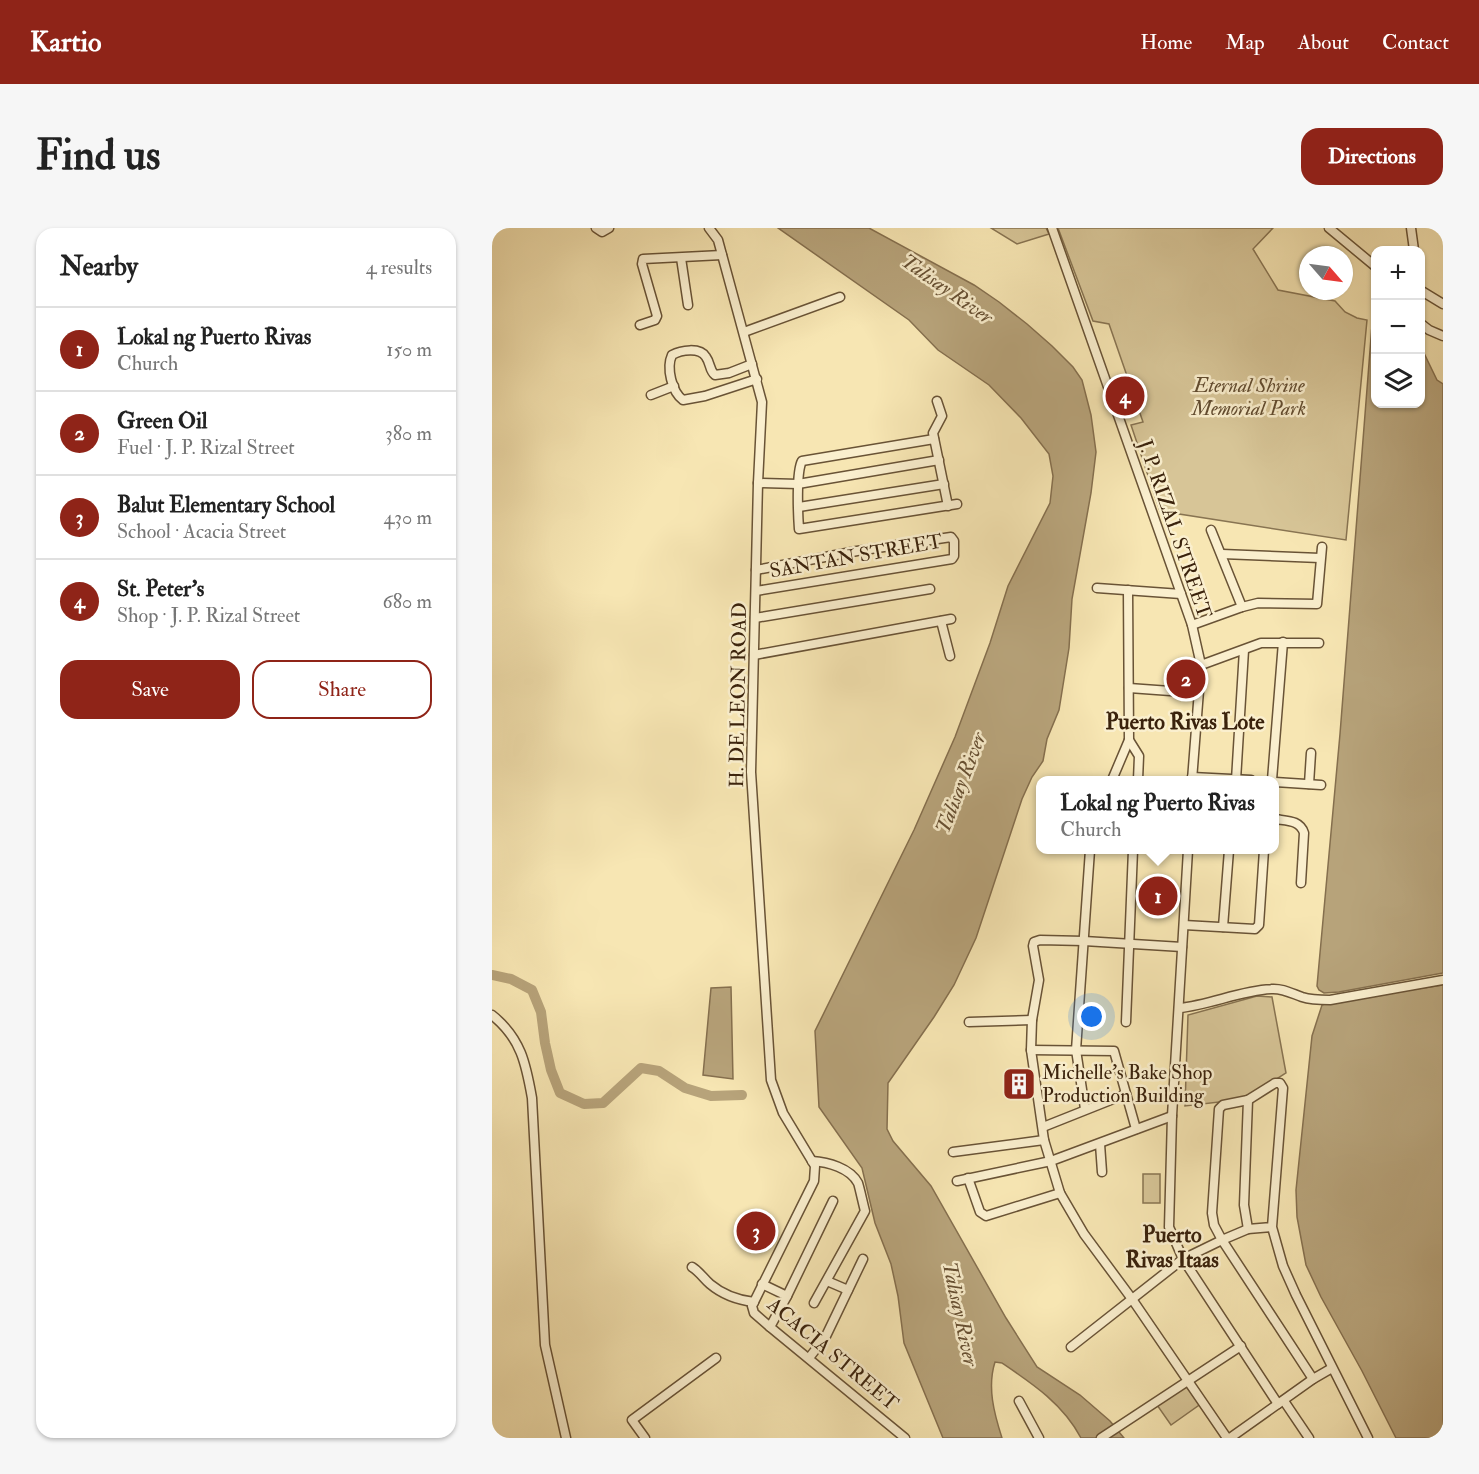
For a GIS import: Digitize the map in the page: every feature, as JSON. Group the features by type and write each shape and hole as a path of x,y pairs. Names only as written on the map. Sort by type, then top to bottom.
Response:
{"street":[{"path":"596,228 602,232 609,228"},
{"name":"H. DE LEON ROAD","path":"709,228 718,240 762,402 751,772 771,1080 783,1113 812,1161"},
{"name":"J. P. RIZAL STREET","path":"1052,228 1192,625 1201,665 1192,776"},
{"path":"1329,228 1371,264"},
{"path":"1411,229 1413,246"},
{"path":"640,325 655,320 657,316 642,261 722,255"},
{"path":"681,258 688,305"},
{"path":"1425,293 1443,304"},
{"path":"744,332 840,297"},
{"path":"1425,327 1443,336"},
{"path":"720,392 715,375 711,372 703,354 692,351 672,355 669,365 674,386 680,399 683,400 720,392 757,380"},
{"path":"715,375 729,374 752,364"},
{"path":"651,395 674,386"},
{"path":"934,439 802,461 798,484 800,529 953,505 944,484 934,439 933,431 942,416 937,401"},
{"path":"758,483 798,484 939,460"},
{"path":"799,507 944,484"},
{"path":"1211,530 1242,607"},
{"name":"SANTAN STREET","path":"756,570 857,551 953,537 954,556 952,559 756,591"},
{"path":"1192,625 1242,607 1277,602 1317,604 1322,547"},
{"path":"1222,554 1320,558"},
{"path":"1097,588 1181,594"},
{"path":"755,618 930,589"},
{"path":"1114,776 1129,740 1128,590"},
{"path":"754,655 951,619"},
{"path":"941,621 950,656"},
{"path":"1274,776 1283,642"},
{"path":"1201,665 1261,643 1319,643"},
{"path":"1236,776 1244,650"},
{"path":"1129,688 1198,693"},
{"path":"1129,740 1139,756 1138,776"},
{"path":"1309,784 1311,753"},
{"path":"1279,781 1321,785"},
{"path":"1279,820 1296,822 1302,826 1304,833 1301,883"},
{"path":"1085,1109 1076,1050 1090,854"},
{"path":"1126,1022 1133,854"},
{"path":"1188,854 1172,1116 1169,1227 1183,1259 1241,1346 1309,1438"},
{"path":"1223,927 1229,854"},
{"path":"1184,925 1255,928 1259,925 1264,854"},
{"path":"1182,947 1040,940 1033,944 1039,980 1032,1020 1031,1050 1044,1140 1060,1193 1084,1234 1229,1438 1332,1368"},
{"path":"1179,1008 1195,1007 1271,989 1280,989 1316,1000 1330,1000 1443,980"},
{"path":"492,1015 517,1041 526,1067 532,1098 545,1345 566,1438"},
{"path":"969,1022 1032,1020"},
{"path":"1031,1050 1114,1051 1136,1129"},
{"path":"1313,1379 1222,1240 1214,1226 1212,1214 1219,1109 1223,1105 1248,1100 1275,1083 1280,1083 1283,1088 1272,1227 1283,1266 1368,1438"},
{"path":"1043,1126 1126,1094"},
{"path":"1248,1100 1244,1206 1248,1229"},
{"path":"957,1181 1051,1161 1172,1116"},
{"path":"953,1152 1044,1140"},
{"path":"1100,1144 1102,1172"},
{"path":"812,1161 833,1164 846,1172 860,1186 860,1197 865,1211 814,1303"},
{"name":"ACACIA STREET","path":"812,1161 816,1172 814,1181 762,1284 752,1306 754,1312 905,1438"},
{"path":"968,1178 980,1212 986,1216 1060,1193"},
{"path":"770,1327 833,1201"},
{"path":"1071,1347 1183,1259 1248,1229 1272,1227"},
{"path":"810,1358 825,1336 863,1259"},
{"path":"692,1268 728,1296 754,1302"},
{"path":"827,1281 848,1290"},
{"path":"762,1284 787,1296"},
{"path":"1101,1438 1241,1346"},
{"path":"645,1438 632,1420 716,1358"},
{"path":"1019,1401 1039,1438"}],"green space":[{"path":"991,228 1046,228 1049,234 1017,244"},
{"name":"Eternal Shrine Memorial Park","path":"1058,228 1273,228 1253,249 1278,290 1299,294 1299,300 1335,301 1345,312 1367,320 1346,540 1160,511 1131,425 1143,422 1109,324 1093,321"},
{"path":"1257,996 1272,997 1286,1073 1245,1099 1185,1106 1188,1015"},
{"path":"1143,1174 1160,1174 1160,1203 1143,1203"},
{"path":"1189,1383 1202,1403 1171,1425 1157,1405"}],"water":[{"name":"Talisay River","path":"778,228 869,228 974,285 999,302 1052,346 1073,367 1082,380 1091,415 1096,452 1072,599 1069,648 1059,710 1047,739 1043,761 1032,777 1022,799 976,938 954,985 888,1083 887,1129 893,1141 931,1186 1006,1318 1037,1367 1080,1395 1110,1421 1124,1438 1081,1438 1065,1415 1046,1396 1002,1363 995,1362 992,1390 994,1410 1002,1438 943,1438 904,1343 891,1264 875,1223 862,1168 819,1107 815,1031 914,830 955,737 990,643 1008,586 1050,503 1053,476 1049,454 1021,418 989,385 938,350 909,320"},
{"path":"1371,338 1371,408 1425,408 1425,355 1437,380 1443,384 1443,973 1339,992 1324,993 1317,986 1340,734"},
{"path":"1443,985 1443,1438 1396,1438 1306,1265 1297,1217 1296,1190 1312,1036 1322,1005"},
{"path":"731,987 733,1079 703,1075 711,988"}],"waterway":[{"path":"492,975 511,979 532,990 541,1012 551,1070 560,1093 584,1104 603,1103 641,1068 659,1071 685,1088 711,1096 742,1095"}],"place":[{"name":"St. Peter's","path":"1125,396"},
{"name":"Green Oil","path":"1186,679"},
{"name":"Lokal ng Puerto Rivas","path":"1158,896"},
{"name":"Michelle's Bake Shop Production Building","path":"1019,1084"},
{"name":"Balut Elementary School","path":"756,1231"}],"district":[{"name":"Puerto Rivas Lote","path":"1185,722"},
{"name":"Puerto Rivas Itaas","path":"1172,1248"}]}
